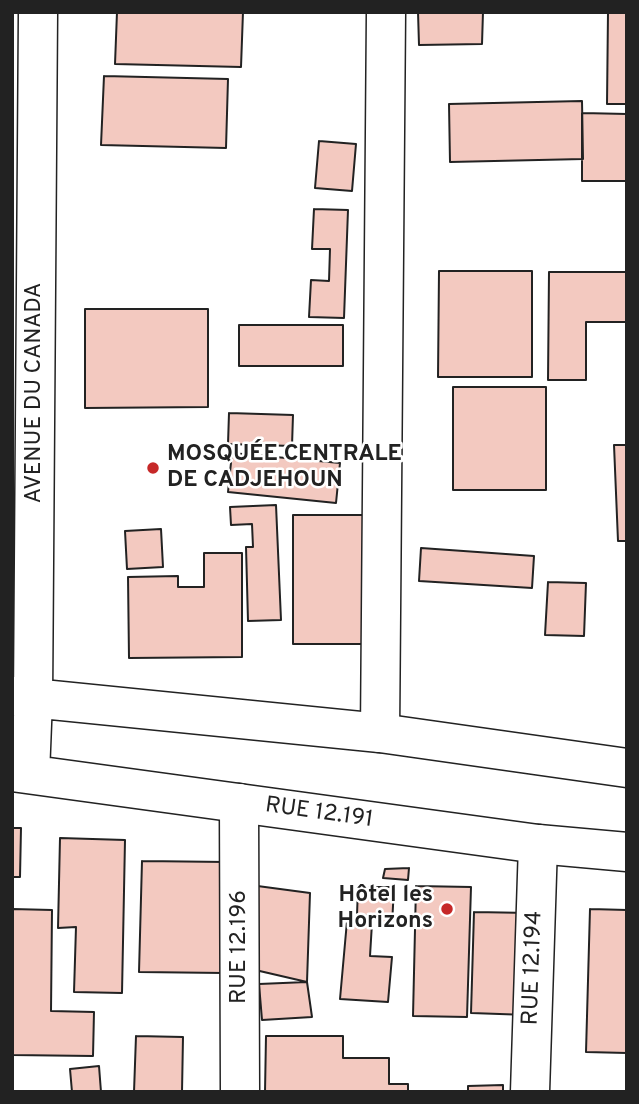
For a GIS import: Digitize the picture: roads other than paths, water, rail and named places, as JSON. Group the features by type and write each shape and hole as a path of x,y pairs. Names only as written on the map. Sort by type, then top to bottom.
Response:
{"main road":[{"name":"AVENUE DU CANADA","path":"21,773 38,12"},
{"path":"380,733 386,12"},
{"path":"23,697 380,733 627,768"},
{"name":"RUE 12.191","path":"21,773 538,844 627,852"},
{"name":"RUE 12.196","path":"239,803 240,1092"},
{"name":"RUE 12.194","path":"530,1092 538,844"}],"place":[{"name":"MOSQUÉE CENTRALE DE CADJEHOUN","path":"153,468"},
{"name":"Hôtel les Horizons","path":"447,909"}]}
